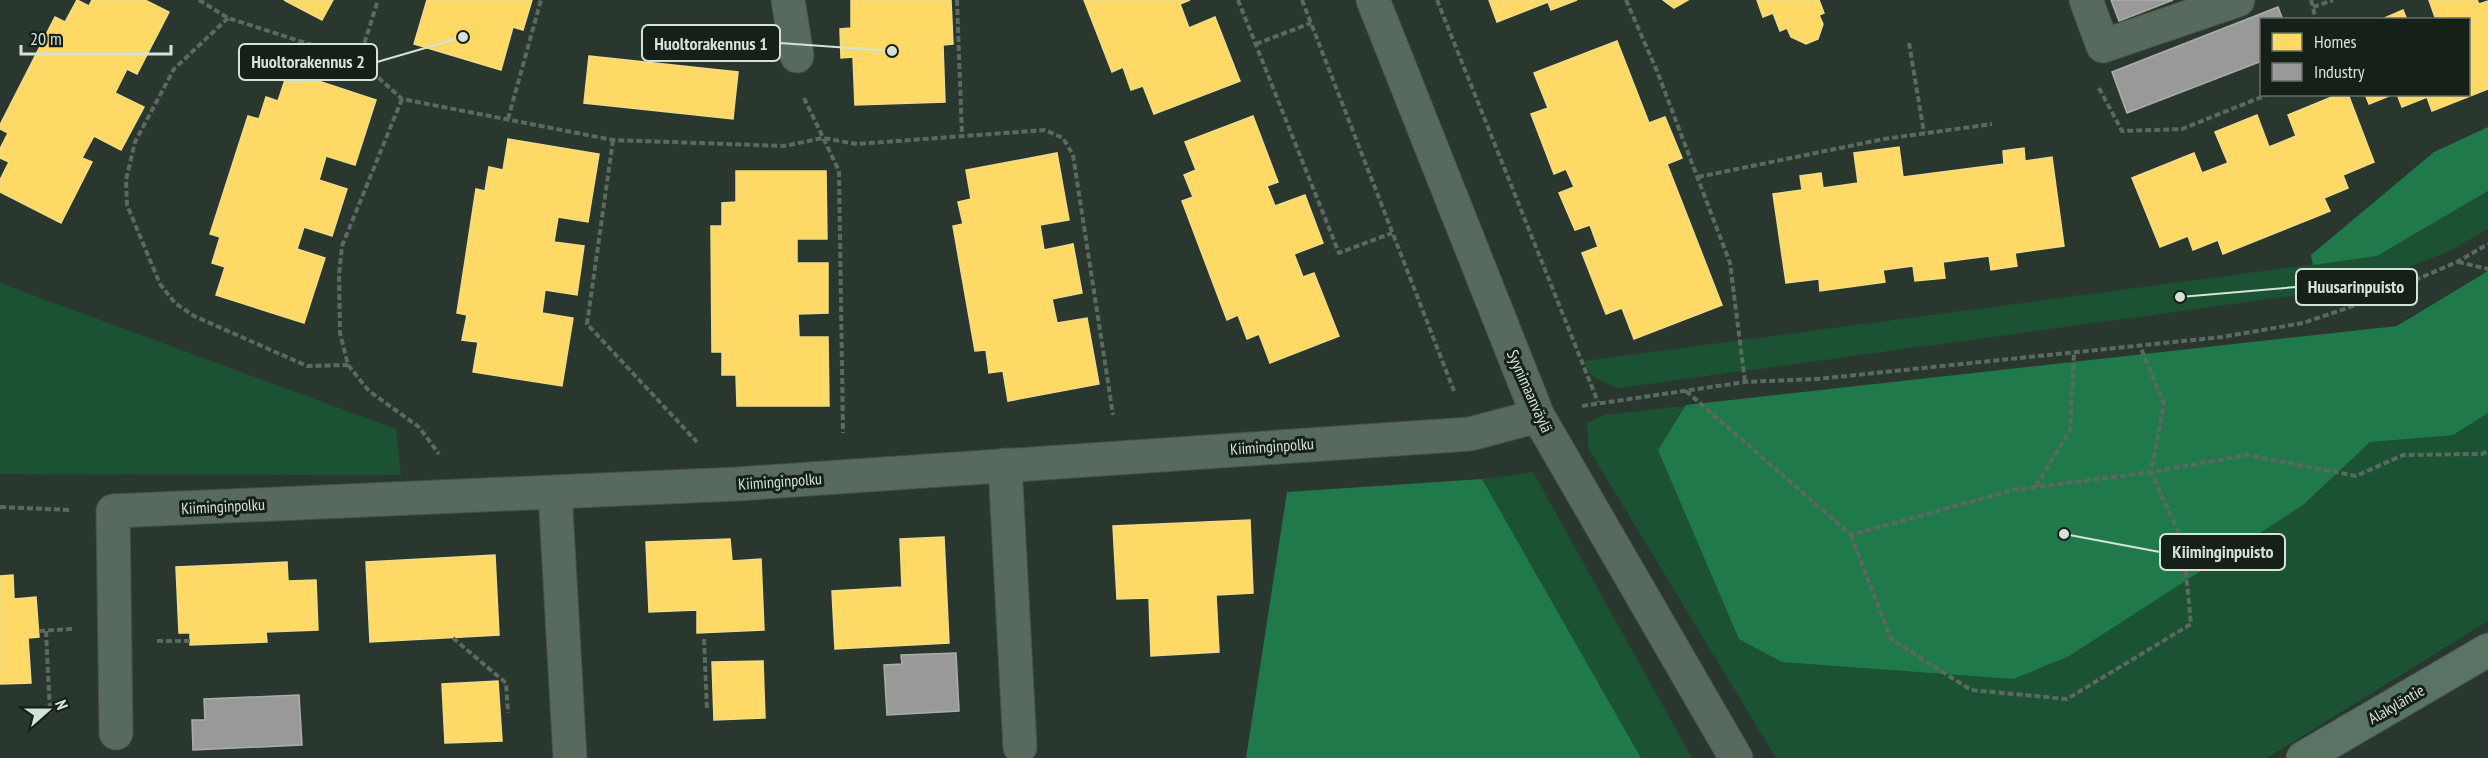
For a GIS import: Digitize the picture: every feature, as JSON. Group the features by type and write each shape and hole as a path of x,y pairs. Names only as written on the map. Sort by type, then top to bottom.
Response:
{"main road":[{"name":"Alakyläntie","path":"2303,758 2488,651"}],"street":[{"path":"788,0 796,56"},
{"name":"Syynimaanväylä","path":"1372,0 1538,416 1736,758"},
{"path":"2086,0 2103,46 2238,0"},
{"name":"Kiiminginpolku","path":"113,512 737,484 844,477 1120,456 1470,434 1538,416"},
{"path":"1005,465 1020,747"},
{"path":"555,492 570,758"},
{"path":"113,512 116,733"}],"path":[{"path":"199,0 228,18 358,60 402,99 613,140 784,146 823,138 857,144 1045,130 1063,138 1073,155 1120,456"},
{"path":"358,60 378,0"},
{"path":"508,119 540,0"},
{"path":"957,0 963,136"},
{"path":"1238,0 1339,253 1392,232"},
{"path":"1302,0 1470,434"},
{"path":"1437,0 1599,402"},
{"path":"1626,0 1731,263 1745,382"},
{"path":"2311,0 2316,18"},
{"path":"2313,7 2333,0"},
{"path":"228,18 174,69 135,142 126,180 127,205 132,221 160,284 175,303 194,316 307,366 348,365"},
{"path":"1256,44 1311,23"},
{"path":"1909,43 1924,133"},
{"path":"2103,46 2098,87 2122,131 2182,129 2264,96"},
{"path":"796,56 802,94 839,171 844,477"},
{"path":"402,99 342,246 339,275 340,333 348,365 369,391 419,427 469,495"},
{"path":"1698,177 1884,139 1992,124"},
{"path":"613,140 587,324 737,484"},
{"path":"1538,416 1599,402 1745,382 1817,380 2222,338 2303,323 2362,303 2457,262 2488,244"},
{"path":"2457,262 2488,269"},
{"path":"1685,390 1851,535 1891,639 1971,690 2067,699 2191,624 2182,542 2151,472 2164,404 2140,346"},
{"path":"2035,487 2070,430 2074,353"},
{"path":"1851,535 2013,490 2151,472 2247,456 2356,476 2403,455 2488,452"},
{"path":"0,507 113,512"},
{"path":"46,631 50,713"},
{"path":"453,638 506,683 508,713"},
{"path":"704,639 707,709"}],"green space":[{"path":"2488,127 2488,191 2377,256 2313,265 2311,255 2434,152"},
{"path":"2488,191 2488,229 2452,250 2358,287 1619,388 1602,381 1589,372 1584,361 2377,256"},
{"path":"2488,271 2488,621 2267,758 1776,758 1588,448 1587,423 1604,415 2397,326"},
{"path":"2488,271 2488,413 2453,435 2370,442 2303,505 2069,656 2013,679 1782,662 1739,639 1658,450 1686,405 2397,326"},
{"path":"0,283 396,429 401,475 0,474"},
{"path":"1533,472 1692,758 1641,758 1482,479"},
{"path":"1482,479 1641,758 1246,758 1287,492"}],"building: Homes":[{"path":"77,0 89,6 92,0 145,0 169,12 137,74 127,69 115,93 144,107 121,150 94,136 82,158 92,162 61,223 0,192 0,180 9,162 0,158 0,149 8,133 0,129 0,125 55,17 65,22"},
{"path":"284,0 333,0 322,20"},
{"path":"427,0 532,0 523,30 513,27 501,70 414,44"},
{"path":"851,0 951,0 953,44 943,45 945,102 855,105 853,57 841,58 840,29 851,28"},
{"path":"1084,0 1190,0 1180,4 1189,28 1215,17 1240,81 1154,114 1143,86 1131,90 1123,67 1112,72"},
{"path":"1489,0 1577,0 1551,10 1548,2 1497,22"},
{"path":"1663,0 1688,0 1674,8"},
{"path":"1757,0 1819,0 1824,13 1819,15 1823,24 1818,39 1806,44 1791,37 1787,28 1780,31 1773,13 1763,17"},
{"path":"2429,0 2477,0 2479,4 2488,1 2488,89 2432,111 2427,97 2402,107 2398,96 2470,96 2470,18 2435,18"},
{"path":"2403,10 2406,18 2385,18"},
{"path":"1617,41 1649,123 1665,117 1682,158 1667,164 1722,305 1634,339 1622,308 1606,314 1582,253 1598,247 1590,225 1575,230 1559,193 1574,187 1566,169 1554,174 1531,114 1548,108 1534,73"},
{"path":"589,56 738,72 733,119 584,103"},
{"path":"288,71 376,100 355,165 326,156 319,180 347,189 332,236 304,227 297,249 325,258 304,323 216,295 225,267 212,263 220,237 210,234 248,116 259,119 266,97 278,101"},
{"path":"2334,96 2349,96 2374,162 2343,175 2348,188 2324,198 2330,211 2223,254 2218,240 2193,250 2188,236 2160,247 2132,178 2194,153 2202,173 2228,163 2215,132 2257,115 2269,147 2296,136 2288,115"},
{"path":"2366,96 2389,96 2369,104"},
{"path":"1253,116 1278,182 1267,186 1275,206 1305,195 1323,243 1294,254 1303,277 1314,273 1339,336 1270,363 1259,334 1247,339 1238,315 1227,320 1182,201 1193,197 1184,175 1196,170 1185,142"},
{"path":"508,139 599,154 588,222 558,217 554,242 584,246 577,295 545,290 542,313 573,318 562,386 473,372 478,342 462,340 467,315 457,313 476,189 485,191 489,167 503,170"},
{"path":"1899,147 1903,177 2004,164 2003,151 2024,148 2025,161 2052,157 2064,246 2015,253 2017,266 1991,270 1989,256 1943,262 1945,278 1915,281 1913,266 1883,270 1885,282 1820,291 1819,279 1786,283 1773,194 1802,190 1800,176 1821,173 1823,188 1858,183 1854,153"},
{"path":"1057,153 1069,220 1040,225 1044,250 1073,244 1082,293 1052,299 1057,323 1087,318 1099,384 1008,401 1003,371 989,373 986,350 975,351 953,226 963,224 958,202 971,199 966,170"},
{"path":"736,171 826,171 827,239 797,239 797,263 828,263 828,313 798,314 799,337 828,337 829,406 737,406 736,375 722,375 722,352 712,352 711,226 722,226 722,203 736,202"},
{"path":"1250,520 1253,593 1216,595 1219,652 1151,656 1149,598 1117,599 1113,526"},
{"path":"944,537 949,643 835,649 832,591 902,587 900,539"},
{"path":"730,539 732,561 761,559 764,630 697,633 697,610 649,612 646,542"},
{"path":"495,555 499,635 370,642 366,562"},
{"path":"287,562 288,581 316,580 318,630 266,632 267,642 190,645 190,633 179,633 176,567"},
{"path":"13,575 14,599 36,597 39,637 28,638 31,683 0,684 0,576"},
{"path":"763,661 765,718 714,720 712,662"},
{"path":"498,681 502,741 445,743 442,684"}],"building: Industry":[{"path":"2111,0 2173,0 2119,21"},
{"path":"2278,7 2282,18 2260,18 2260,62 2127,113 2112,72"},
{"path":"956,653 959,711 887,715 884,665 902,664 901,655"},
{"path":"299,695 302,745 193,750 192,720 205,720 204,699"}],"place":[{"name":"Huoltorakennus 2","path":"463,37"},
{"name":"Huoltorakennus 1","path":"892,51"},
{"name":"Huusarinpuisto","path":"2180,297"},
{"name":"Kiiminginpuisto","path":"2064,534"}]}
